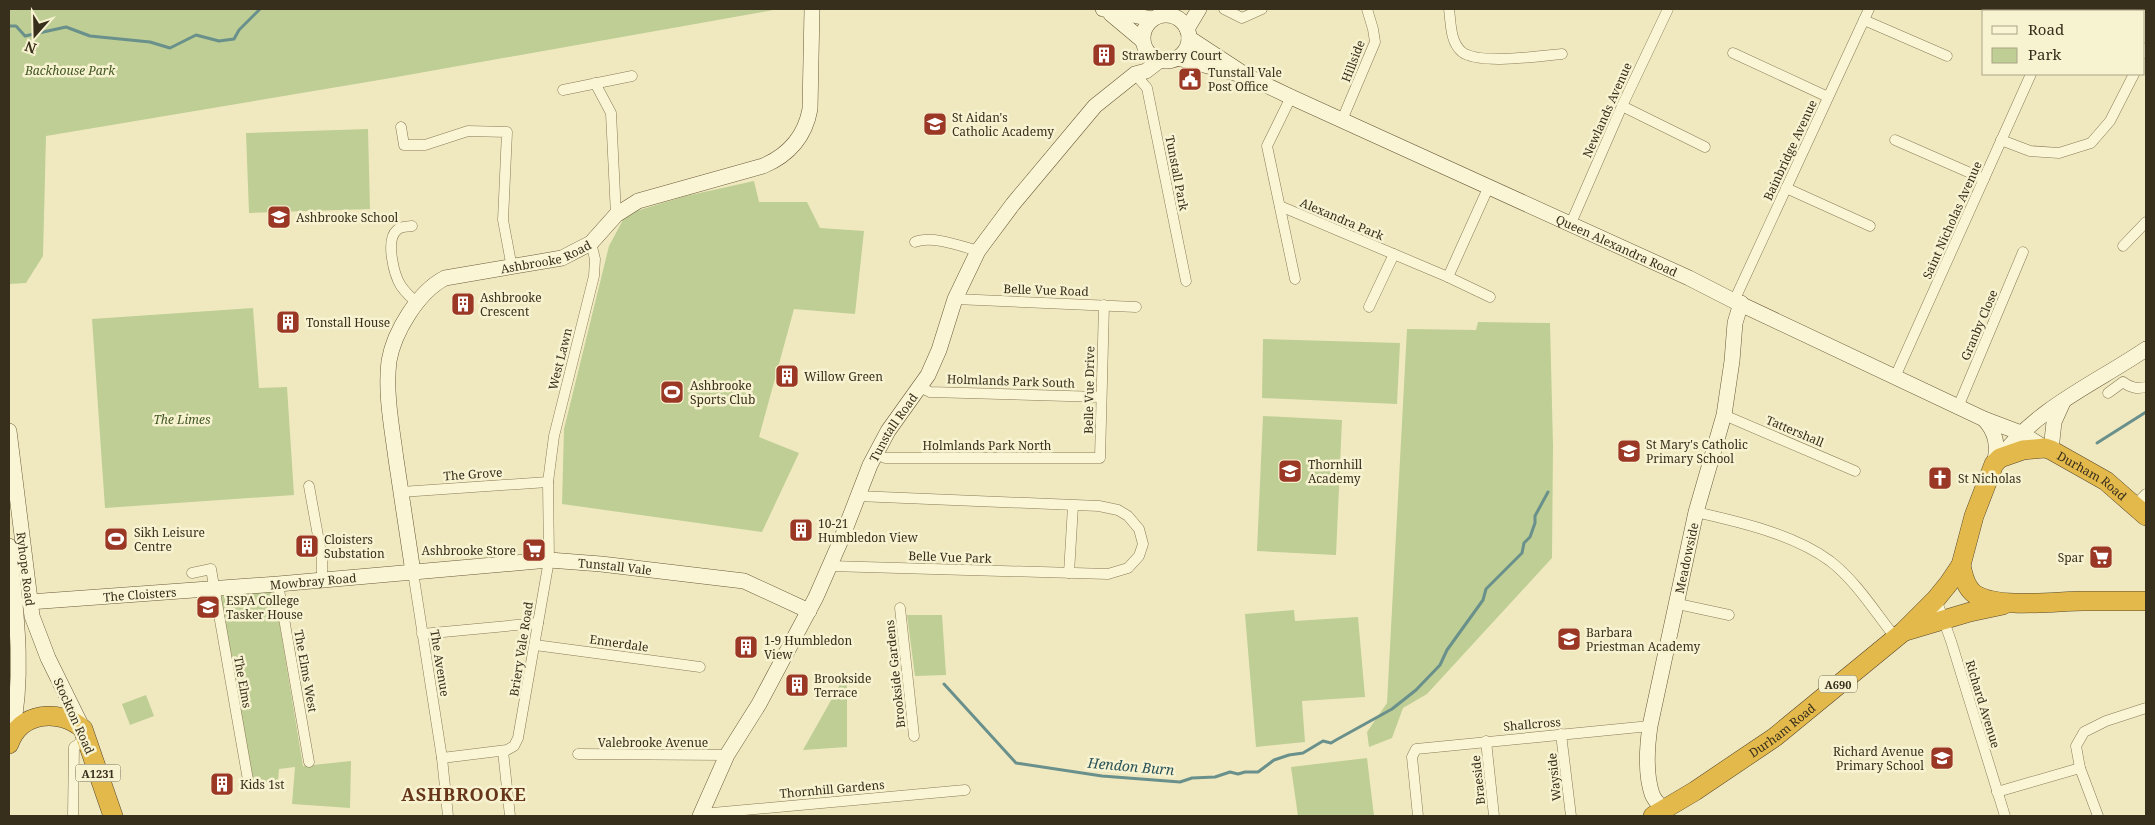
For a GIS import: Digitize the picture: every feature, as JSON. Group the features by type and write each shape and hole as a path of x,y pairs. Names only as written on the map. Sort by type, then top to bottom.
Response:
{"highway":[{"name":"Durham Road","path":"1662,814 1774,737 1899,635 1936,599 1960,565 1974,516 1997,461 2023,450 2048,449 2106,481 2142,505"},
{"name":"Durham Road","path":"1960,565 1968,588 1976,595 1989,600 2011,603 2146,601"},
{"name":"Durham Road","path":"1899,635 1944,619 2011,603"},
{"path":"10,742 27,721 43,716 64,717 84,734"},
{"name":"Stockton Road","path":"84,734 113,816"}],"street":[{"name":"Ashbrooke Road","path":"412,572 390,413 388,374 391,352 398,332 418,303 435,284 445,278 562,258 591,243 616,215 646,198 772,162 795,144 805,127 810,109 812,9"},
{"path":"1135,74 1143,43 1143,32 1155,18 1181,9"},
{"path":"1178,58 1184,53 1188,34 1199,9"},
{"path":"1224,9 1242,18 1262,9"},
{"name":"Hillside","path":"1342,120 1375,42 1367,9"},
{"path":"1449,9 1452,38 1462,52 1488,60 1562,54"},
{"name":"Newlands Avenue","path":"1571,223 1622,106 1668,9"},
{"name":"Bainbridge Avenue","path":"1738,302 1786,188 1869,9"},
{"name":"Queen Alexandra Road","path":"1106,10 1155,18 1173,16 1183,22 1188,34 1247,76 1571,223 1984,420 2021,433 2048,449"},
{"name":"Queen Alexandra Road","path":"1106,10 1143,43 1153,58 1159,61 1170,61 1178,58 1247,76"},
{"path":"1864,20 1947,56"},
{"path":"1733,54 1828,97"},
{"name":"Tunstall Road","path":"700,815 727,755 759,704 809,611 830,566 857,496 876,454 888,431 920,387 939,350 956,299 978,251 1013,204 1095,106 1135,74 1146,71 1159,61"},
{"name":"Tunstall Park","path":"1135,74 1147,88 1186,281"},
{"name":"Saint Nicholas Avenue","path":"1895,377 2031,75"},
{"path":"2001,140 2030,150 2059,153 2091,143 2110,121 2133,75"},
{"path":"563,90 632,76"},
{"path":"595,83 611,112 616,215"},
{"name":"Alexandra Park","path":"1291,97 1267,146 1295,280"},
{"path":"1622,106 1705,147"},
{"path":"401,126 404,145 425,145 468,131 506,132 507,159 503,220 512,268"},
{"path":"1894,140 1984,179"},
{"path":"1448,277 1489,186"},
{"path":"1786,188 1870,226"},
{"name":"Alexandra Park","path":"1280,206 1448,277 1490,297"},
{"path":"2123,246 2146,222"},
{"path":"412,226 400,228 394,234 392,262 402,286 418,303"},
{"path":"915,242 922,239 960,245 978,251"},
{"name":"West Lawn","path":"548,482 554,436 594,276 596,259 591,243"},
{"name":"Granby Close","path":"1958,407 2023,252"},
{"name":"Alexandra Park","path":"1370,307 1394,254"},
{"name":"Belle Vue Road","path":"956,299 1136,307"},
{"name":"Meadowside","path":"1662,814 1652,796 1650,786 1647,750 1650,726 1678,604 1696,512 1724,414 1738,302"},
{"name":"Belle Vue Drive","path":"1100,458 1104,305"},
{"path":"1997,461 2021,433 2044,412 2146,349"},
{"path":"2108,393 2123,382 2138,389 2146,386"},
{"name":"Holmlands Park South","path":"920,387 930,392 1101,396"},
{"path":"2048,449 2054,422 2063,402"},
{"name":"Tattershall","path":"1724,414 1855,471"},
{"path":"1984,420 1995,434 1997,461"},
{"name":"Ryhope Road","path":"9,431 18,602 14,670 16,716 10,742"},
{"name":"Holmlands Park North","path":"876,454 885,458 1100,458"},
{"name":"The Grove","path":"401,492 548,482"},
{"name":"Briery Vale Road","path":"503,751 514,746 518,738 535,644 549,560 548,482"},
{"path":"309,486 322,558 322,580"},
{"path":"857,496 1099,506 1118,510 1128,516 1139,529 1143,544 1139,556 1128,568 1108,574 1069,574 1072,506"},
{"path":"1696,512 1762,529 1785,538 1829,561 1899,635"},
{"name":"Ryhope Road","path":"9,546 18,602 36,630 55,672"},
{"name":"Tunstall Vale","path":"412,572 549,560 601,564 744,581 809,611"},
{"name":"Belle Vue Park","path":"830,566 1069,574"},
{"path":"192,573 211,570 214,589"},
{"name":"Mowbray Road","path":"214,589 412,572"},
{"name":"The Avenue","path":"412,572 442,758 448,816"},
{"name":"The Elms West","path":"278,584 309,762"},
{"name":"The Cloisters","path":"18,602 214,589"},
{"name":"The Elms","path":"214,589 248,780"},
{"name":"Richard Avenue","path":"1936,599 1944,619 2005,816"},
{"path":"36,630 45,612 58,600"},
{"path":"1678,604 1730,614"},
{"name":"Brookside Gardens","path":"900,608 914,736"},
{"path":"422,634 538,623"},
{"name":"Ennerdale","path":"535,644 700,667"},
{"name":"Stockton Road","path":"55,672 84,734"},
{"path":"2098,816 2080,768 2076,746 2084,732 2106,721 2146,708"},
{"name":"Shallcross","path":"1418,816 1412,757 1416,748 1650,726"},
{"path":"74,816 74,747 84,734"},
{"name":"Wayside","path":"1561,734 1571,816"},
{"name":"Braeside","path":"1486,741 1494,816"},
{"path":"442,758 503,751 510,816"},
{"name":"Valebrooke Avenue","path":"578,754 727,755"},
{"path":"1998,792 2080,768"},
{"name":"Thornhill Gardens","path":"700,815 965,790"}],"green space":[{"name":"Backhouse Park","path":"9,9 779,9 391,78 46,136 43,256 26,283 9,284"},
{"path":"368,129 370,209 249,213 246,133"},
{"name":"Ashbrooke Sports Club","path":"754,181 759,202 807,202 820,228 864,231 855,314 794,309 759,437 799,453 762,532 562,504 564,429 609,246 624,218 636,211 686,196"},
{"name":"The Limes","path":"253,308 259,388 287,387 294,495 105,508 92,319"},
{"path":"1478,322 1550,323 1553,446 1552,558 1427,694 1403,708 1392,738 1369,747 1367,732 1387,703 1407,329 1476,330"},
{"path":"1263,339 1400,343 1397,404 1262,398"},
{"path":"1263,416 1342,420 1336,555 1257,551"},
{"path":"274,591 303,766 351,761 350,808 292,804 295,767 279,769 278,781 252,786 220,595"},
{"path":"1294,610 1295,621 1358,617 1365,697 1302,701 1305,742 1256,747 1245,614"},
{"path":"907,615 942,615 946,675 915,676"},
{"path":"847,672 847,747 803,750"},
{"path":"146,695 154,716 130,725 122,704"},
{"path":"1367,758 1374,816 1298,816 1291,767"}],"waterway":[{"name":"Hendon Burn","path":"9,26 16,26 25,36 66,27 90,36 150,42 170,48 196,35 219,41 234,39 239,30 260,9"},
{"name":"Hendon Burn","path":"2097,443 2146,412"},
{"name":"Hendon Burn","path":"944,684 1016,763 1102,776 1180,782 1192,778 1215,777 1230,772 1238,774 1258,772 1274,760 1303,753 1323,741 1331,743 1392,709 1416,690 1440,665 1447,650 1483,600 1486,589 1522,553 1524,543 1530,537 1535,523 1535,516 1548,492"}],"place":[{"name":"Strawberry Court","path":"1104,55"},
{"name":"Tunstall Vale Post Office","path":"1190,79"},
{"name":"St Aidan's Catholic Academy","path":"935,124"},
{"name":"Ashbrooke School","path":"279,217"},
{"name":"Ashbrooke Crescent","path":"463,304"},
{"name":"Tonstall House","path":"288,322"},
{"name":"Willow Green","path":"787,376"},
{"name":"Ashbrooke Sports Club","path":"672,392"},
{"name":"St Mary's Catholic Primary School","path":"1629,451"},
{"name":"Thornhill Academy","path":"1290,471"},
{"name":"St Nicholas","path":"1940,478"},
{"name":"10-21 Humbledon View","path":"801,530"},
{"name":"Sikh Leisure Centre","path":"116,539"},
{"name":"Cloisters Substation","path":"307,546"},
{"name":"Ashbrooke Store","path":"534,550"},
{"name":"Spar","path":"2101,557"},
{"name":"ESPA College Tasker House","path":"208,607"},
{"name":"Barbara Priestman Academy","path":"1569,639"},
{"name":"1-9 Humbledon View","path":"746,647"},
{"name":"Brookside Terrace","path":"797,685"},
{"name":"Richard Avenue Primary School","path":"1942,758"},
{"name":"Kids 1st","path":"222,784"}],"district":[{"name":"ASHBROOKE","path":"464,794"}]}
